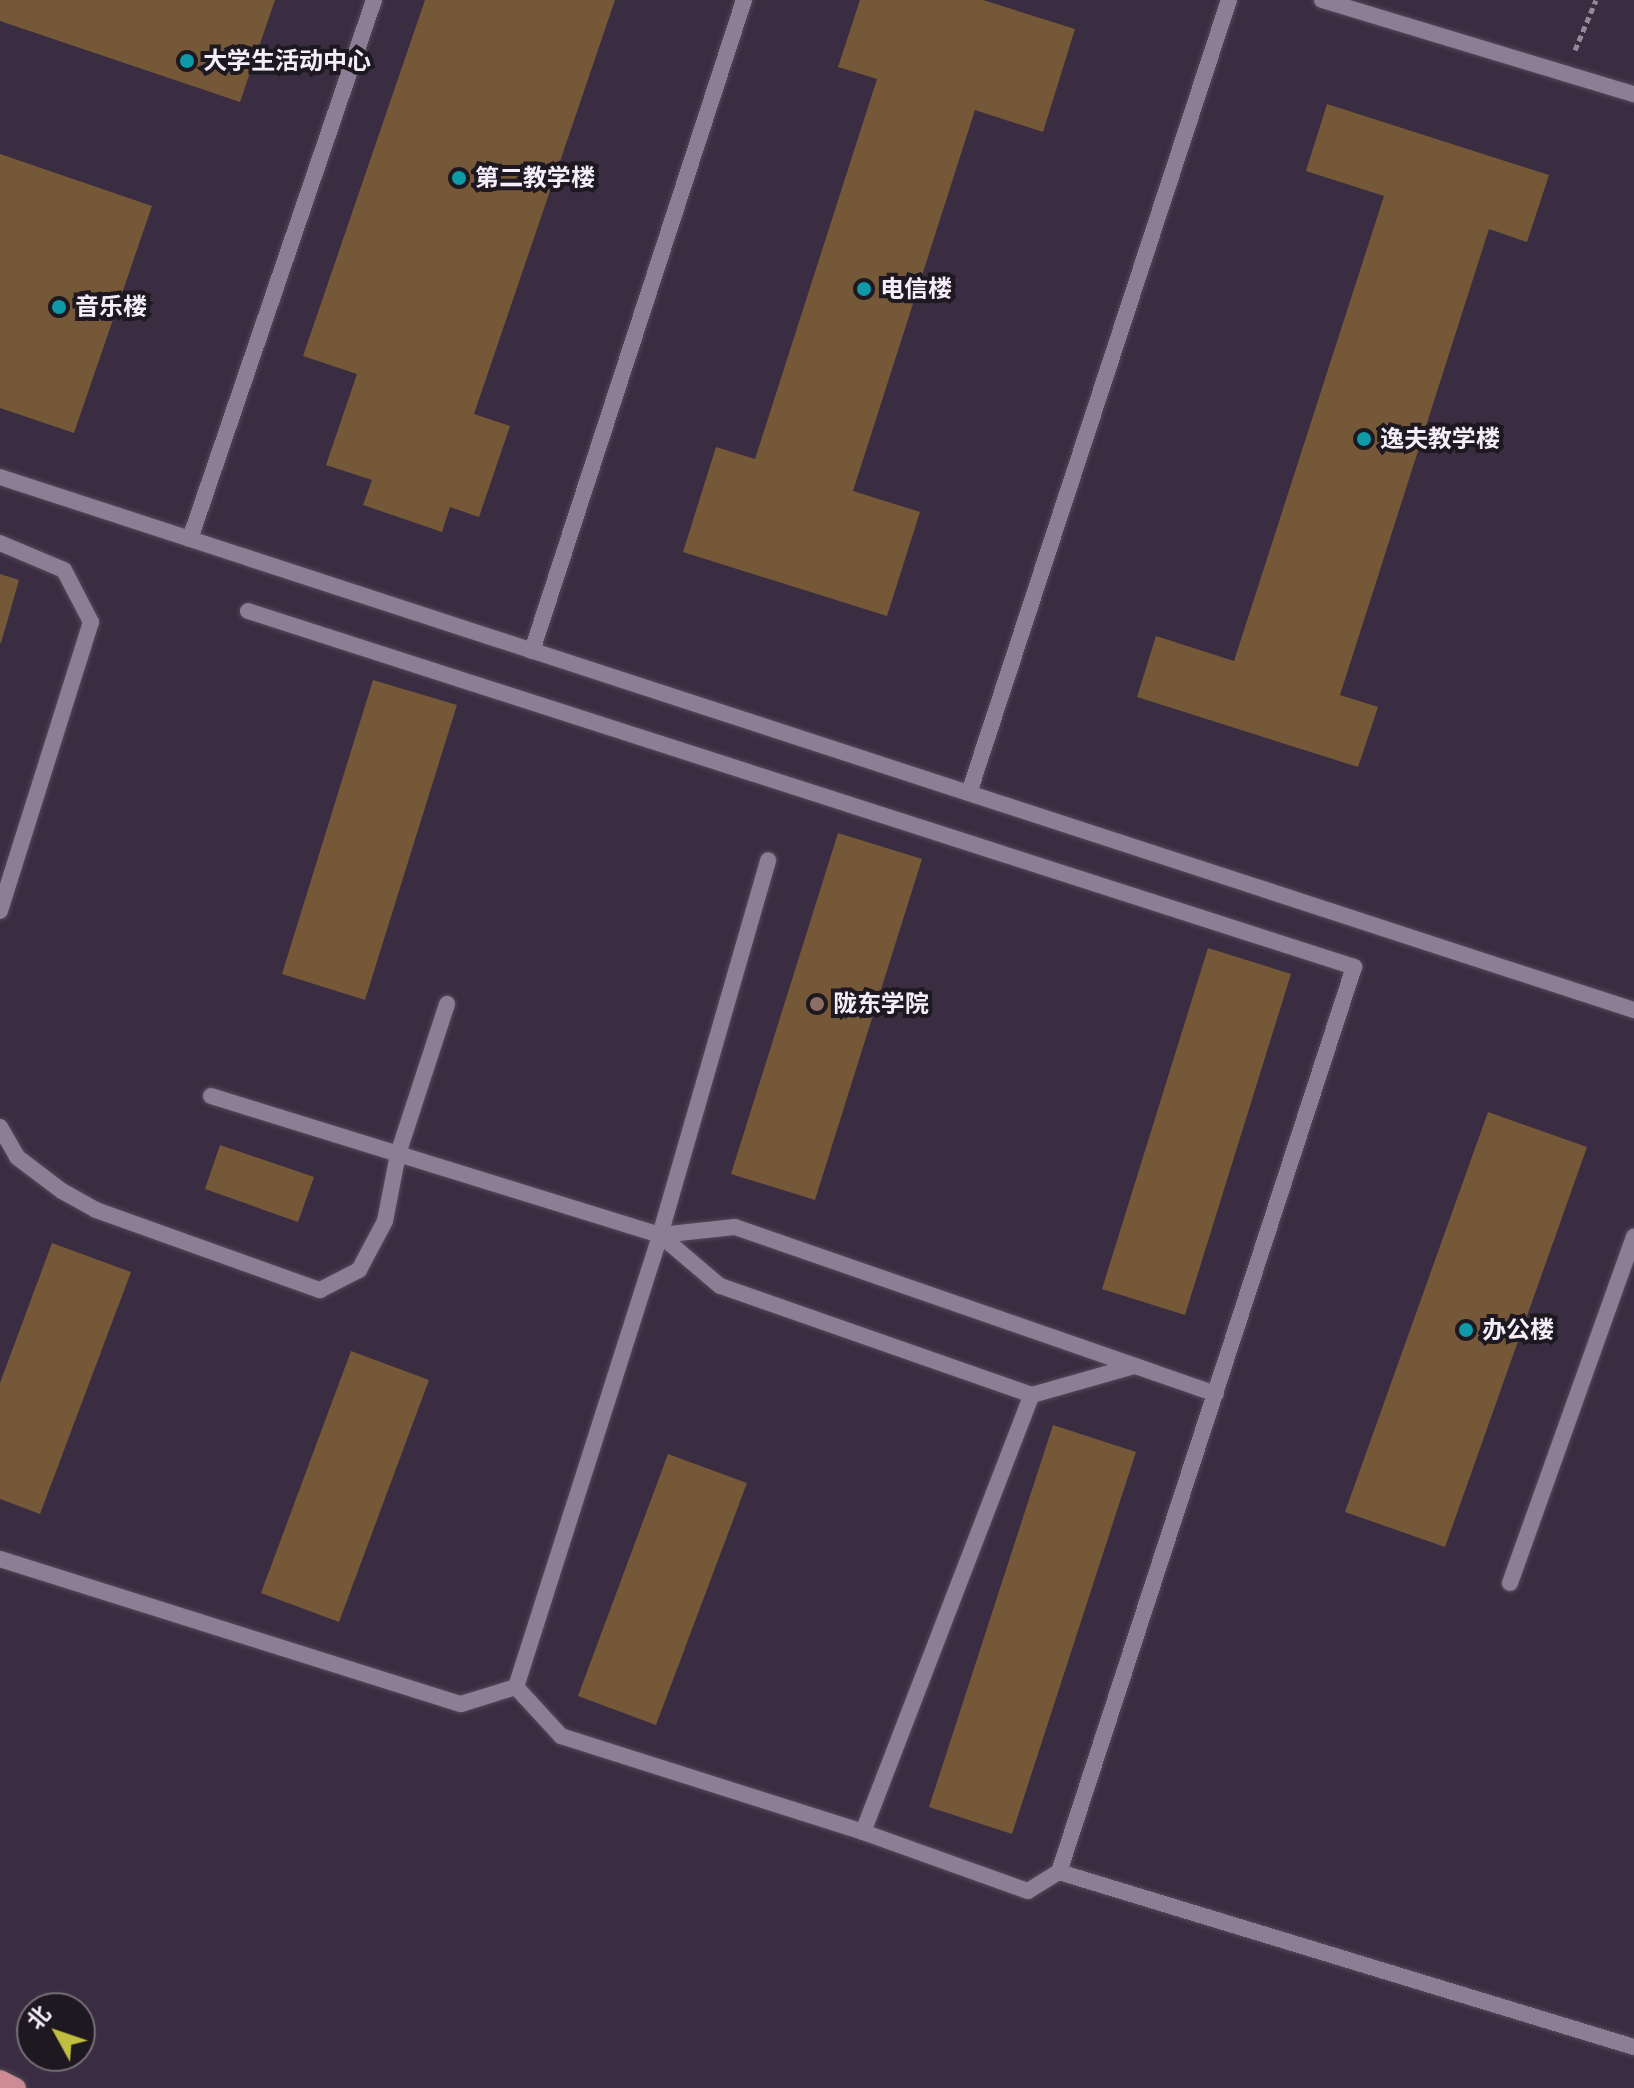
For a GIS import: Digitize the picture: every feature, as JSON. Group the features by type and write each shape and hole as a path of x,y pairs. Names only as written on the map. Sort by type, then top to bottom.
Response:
{"main road":[{"path":"0,2080 16,2088"}],"lane":[{"path":"190,539 374,0"},
{"path":"532,651 744,0"},
{"path":"969,793 1229,0"},
{"path":"1322,0 1634,94"},
{"path":"0,477 1634,1010"},
{"path":"0,543 64,570 91,622 0,911"},
{"path":"248,611 1354,967 1059,1872 1028,1891 863,1832 561,1736 516,1687"},
{"path":"516,1687 660,1235 768,860"},
{"path":"0,1127 17,1157 62,1191 96,1210 320,1290 359,1270 385,1221 398,1154 447,1004"},
{"path":"211,1096 660,1235 720,1286 1032,1395 1134,1366"},
{"path":"660,1235 735,1227 1216,1394"},
{"path":"1510,1583 1634,1237"},
{"path":"863,1832 1032,1395"},
{"path":"0,1559 461,1704 516,1687"},
{"path":"1059,1872 1634,2047"}],"path":[{"path":"1566,73 1596,0"}],"building":[{"name":"大学生活动中心","path":"0,0 275,0 240,102 0,21"},
{"name":"第二教学楼","path":"425,0 615,0 474,414 510,426 479,517 450,507 442,532 363,505 372,480 326,465 357,374 303,356"},
{"name":"电信楼","path":"860,0 983,0 1075,29 1043,132 975,110 853,491 920,512 887,616 683,552 716,447 755,459 877,79 838,67"},
{"name":"逸夫教学楼","path":"1327,104 1549,175 1527,242 1489,229 1340,695 1378,707 1358,767 1137,697 1156,636 1234,661 1384,196 1306,171"},
{"name":"音乐楼","path":"0,154 152,206 74,433 0,408"},
{"path":"0,574 19,580 1,643 0,643"},
{"path":"373,680 457,705 365,1000 282,974"},
{"path":"838,833 922,859 815,1200 731,1174"},
{"path":"1208,948 1291,974 1185,1315 1102,1289"},
{"name":"办公楼","path":"1488,1112 1587,1147 1445,1547 1345,1512"},
{"path":"220,1145 314,1177 298,1222 205,1189"},
{"path":"52,1243 131,1272 40,1514 0,1499 0,1383"},
{"path":"351,1351 429,1380 339,1622 261,1593"},
{"path":"1053,1425 1136,1452 1012,1834 929,1807"},
{"path":"668,1454 747,1483 656,1725 578,1696"}],"place":[{"name":"大学生活动中心","path":"187,61"},
{"name":"第二教学楼","path":"459,178"},
{"name":"电信楼","path":"864,289"},
{"name":"音乐楼","path":"59,307"},
{"name":"逸夫教学楼","path":"1364,439"},
{"name":"陇东学院","path":"817,1004"},
{"name":"办公楼","path":"1466,1330"}]}
